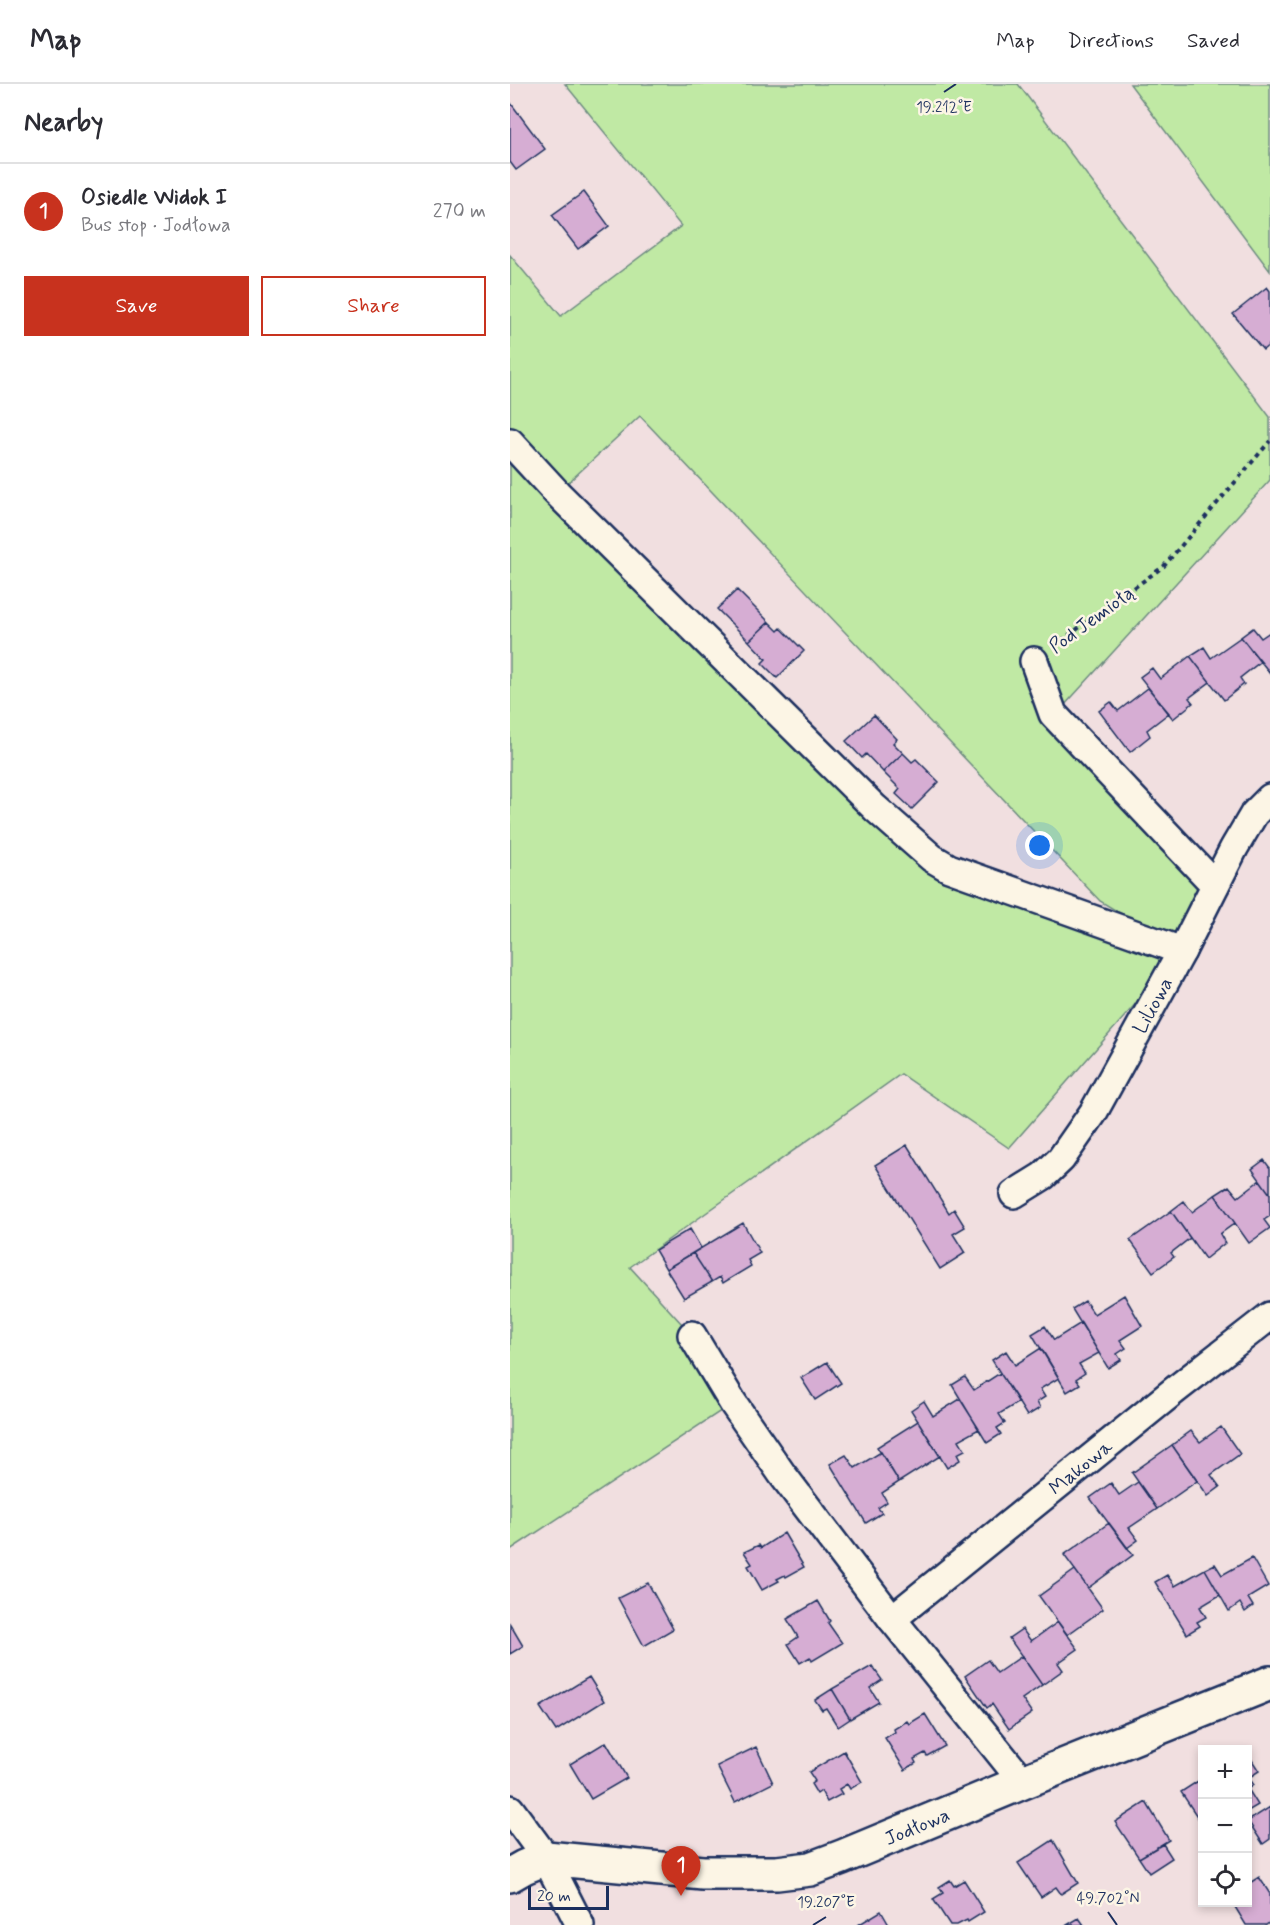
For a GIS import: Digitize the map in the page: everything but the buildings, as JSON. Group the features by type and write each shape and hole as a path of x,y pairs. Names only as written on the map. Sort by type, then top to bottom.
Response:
{"street":[{"path":"510,442 557,493 866,800 932,858 949,868 1182,951"},
{"name":"Pod Jemiołą","path":"1034,661 1053,714 1215,885"},
{"name":"Liliowa","path":"1014,1194 1043,1176 1061,1159 1093,1113 1254,814 1270,798"},
{"name":"Makowa","path":"892,1619 1270,1316"},
{"path":"692,1335 733,1403 782,1474 892,1619 1023,1782"},
{"name":"Jodłowa","path":"546,1858 703,1873 777,1873 810,1869 1270,1683"},
{"path":"510,1809 546,1858 580,1925"},
{"path":"510,1875 546,1858"}],"path":[{"name":"Pod Jemiołą","path":"1034,661 1164,566 1270,441"}],"green space":[{"path":"565,84 1018,84 1270,417 1270,480 1062,708 1220,873 1182,951 1009,1148 901,1074 630,1267 692,1335 733,1403 510,1550 510,255 561,316 681,226","holes":["640,416 1100,901 1178,948 932,858 557,493"]},
{"path":"1130,84 1270,84 1270,271"}],"place":[{"name":"Osiedle Widok I","path":"681,1896"}]}
